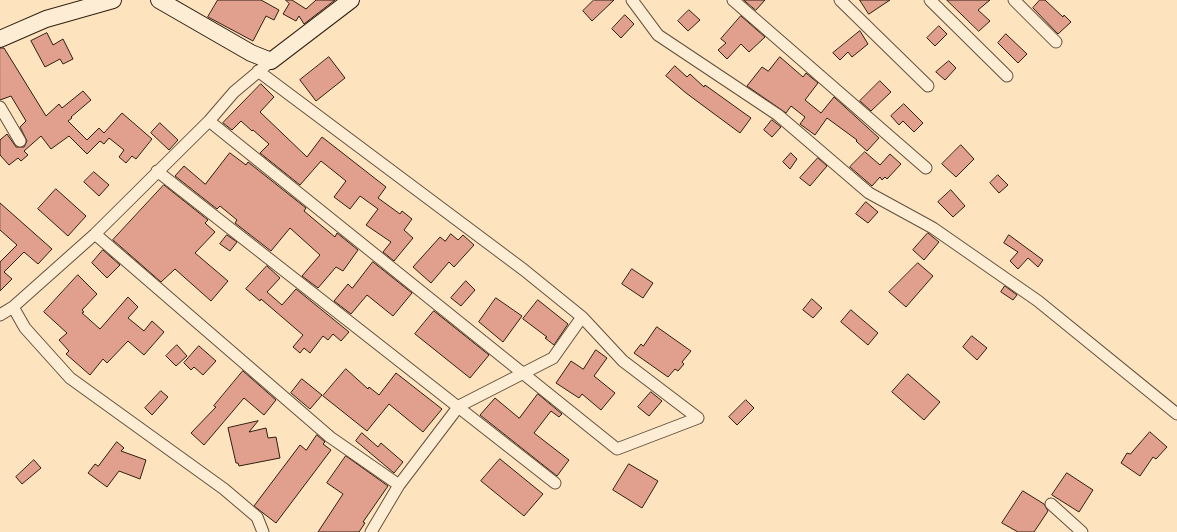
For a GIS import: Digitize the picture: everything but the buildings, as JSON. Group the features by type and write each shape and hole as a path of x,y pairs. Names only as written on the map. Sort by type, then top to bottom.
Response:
{"street":[{"path":"1,36 46,20 113,0"},
{"path":"159,0 251,53 271,61"},
{"path":"0,314 12,307 95,234 209,121 234,92 271,61 351,0"},
{"path":"632,0 658,35 778,116 869,193 933,228 1038,301 1177,414"},
{"path":"733,0 926,168"},
{"path":"840,0 928,86"},
{"path":"930,0 1007,76"},
{"path":"1014,0 1056,42"},
{"path":"209,121 616,449 698,418 624,361 582,317 524,270 258,72"},
{"path":"0,107 20,141"},
{"path":"157,171 459,406 555,483"},
{"path":"95,234 330,437 399,485"},
{"path":"12,307 25,328 70,378 224,490 257,517 262,532"},
{"path":"371,532 399,485 459,406 553,358 582,317"},
{"path":"1051,504 1082,532"}]}
